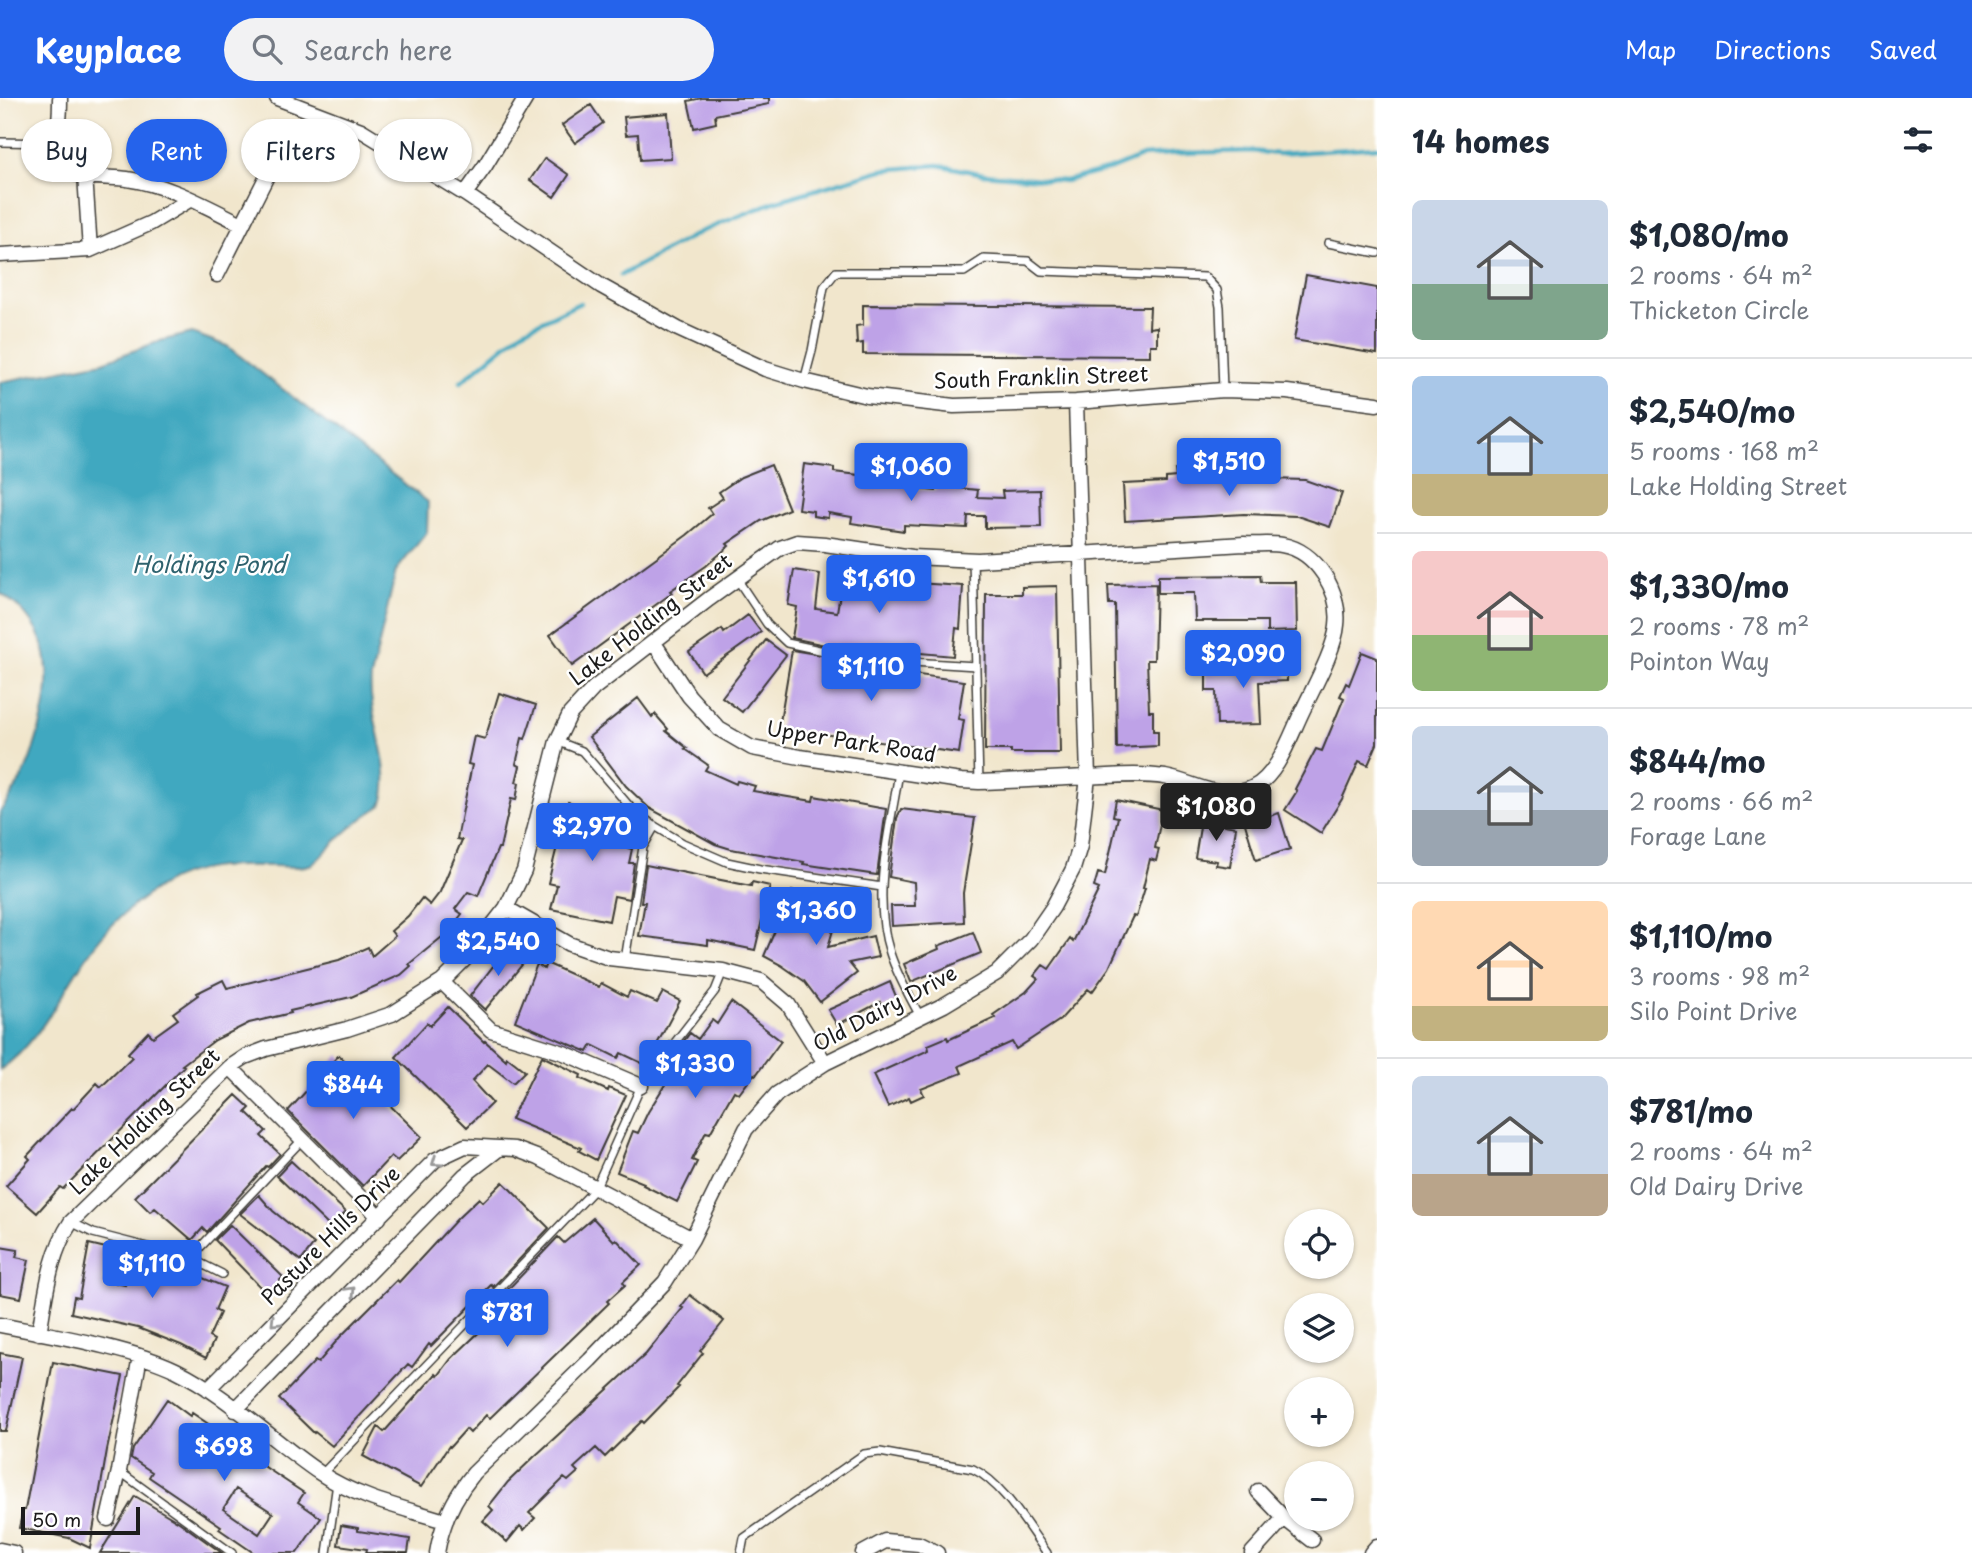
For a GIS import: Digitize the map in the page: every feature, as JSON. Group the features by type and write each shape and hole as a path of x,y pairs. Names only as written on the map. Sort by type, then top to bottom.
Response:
{"street":[{"path":"59,119 60,98"},
{"name":"South Franklin Street","path":"277,98 361,130 465,194 601,286 678,329 765,369 804,381 867,396 954,405 1076,402 1223,390 1287,392 1377,404"},
{"path":"465,194 526,98"},
{"path":"112,178 149,182 242,224"},
{"path":"85,182 90,250"},
{"path":"216,275 264,182"},
{"path":"0,255 90,250 152,223 191,199"},
{"name":"Old Dairy Drive","path":"437,1553 445,1521 457,1493 665,1282 692,1239 746,1129 777,1094 825,1063 944,1004 996,973 1031,939 1053,907 1073,869 1080,846 1088,777 1076,402"},
{"name":"Lake Holding Street","path":"39,1333 53,1258 71,1222 230,1067 245,1057 266,1049 347,1029 392,1014 442,982 470,954 506,908 524,871 557,741 570,714 594,688 780,548 797,542 912,557 973,560 1232,545 1284,545 1307,556 1325,575 1338,604 1337,628 1313,689 1277,764 1255,786 1233,794 1217,793 1164,777 1125,774 1088,777"},
{"name":"Upper Park Road","path":"654,643 689,695 719,729 752,748 979,782 1088,777"},
{"path":"506,908 569,944 609,958 723,971 761,981 789,1004 825,1063"},
{"path":"442,982 491,1030 564,1053 641,1086"},
{"path":"230,1067 379,1218"},
{"name":"Pasture Hills Drive","path":"208,1390 435,1160 465,1146 515,1149 539,1158 692,1239"},
{"path":"235,1410 465,1175 500,1148"},
{"path":"0,1325 140,1356 179,1372 208,1390 322,1475 379,1501 445,1521"},
{"path":"108,1519 140,1356"},
{"path":"1252,1553 1284,1518 1258,1491"},
{"path":"1301,1531 1312,1540"},
{"path":"863,1553 885,1541 919,1544 937,1553"},
{"path":"1371,1553 1377,1546"}],"lane":[{"path":"0,142 21,142"},
{"path":"1328,243 1377,253"},
{"path":"804,381 824,286 836,272 964,272 984,258 1028,261 1041,271 1205,277 1217,290 1220,307 1223,390"},
{"path":"973,560 979,782"},
{"path":"737,578 767,624 787,643 824,651 912,662 976,666"},
{"path":"557,741 582,751 631,807 683,843 727,862 881,887"},
{"path":"899,772 883,867 883,926 890,954 920,1016"},
{"path":"625,960 643,847 655,826"},
{"path":"322,1475 595,1189 641,1086 715,991 723,971"},
{"path":"190,1258 302,1140"},
{"path":"71,1222 93,1233 190,1258 222,1275"},
{"path":"741,1553 744,1538 864,1454 880,1452 972,1469 986,1475 1047,1553"},
{"path":"119,1471 232,1553"},
{"path":"327,1553 338,1483"}],"water":[{"name":"Holdings Pond","path":"192,333 227,346 428,502 427,532 396,571 371,678 385,791 381,806 355,824 308,866 216,867 187,873 160,886 130,909 102,936 38,1032 27,1046 0,1070 0,812 18,785 32,755 46,700 47,664 38,633 16,605 0,593 0,382 103,362 160,341"}],"building":[{"path":"702,98 769,98 769,104 715,115 716,123 694,128 688,101"},
{"path":"591,105 603,123 575,143 562,125"},
{"path":"668,113 671,158 640,160 638,134 626,135 624,117"},
{"path":"545,158 569,175 554,197 530,180"},
{"path":"1306,275 1377,288 1377,354 1294,340"},
{"path":"863,305 1150,307 1149,328 1157,327 1157,345 1150,345 1150,356 863,354 863,343 857,344 856,326 863,325"},
{"path":"804,464 834,468 834,472 911,481 910,488 936,491 936,486 978,490 977,497 1003,498 1002,491 1040,490 1041,527 985,528 985,516 968,516 967,528 904,525 904,531 851,523 852,517 828,513 828,518 813,516 813,511 798,509"},
{"path":"771,465 789,509 761,521 727,544 729,546 706,566 670,591 672,593 572,666 550,635 712,514 708,508 723,498 719,492 741,477"},
{"path":"1194,469 1194,477 1239,476 1305,480 1342,493 1330,527 1297,516 1244,514 1125,521 1123,484 1166,482 1166,478 1176,477 1175,470"},
{"path":"794,570 820,574 816,609 837,612 843,575 900,584 963,586 960,629 956,628 953,656 876,651 792,638 797,607 788,605"},
{"path":"1260,575 1261,582 1296,582 1297,631 1267,632 1267,621 1195,621 1194,593 1158,593 1158,576"},
{"path":"1156,584 1154,660 1147,660 1149,711 1153,711 1153,731 1158,731 1158,746 1117,748 1115,604 1109,604 1108,585"},
{"path":"1057,586 1060,753 985,750 986,594 1022,594 1022,587"},
{"path":"748,615 761,632 703,673 689,652 722,629 724,633"},
{"path":"766,640 786,655 742,712 722,697"},
{"path":"792,650 875,664 874,669 964,681 958,719 964,720 959,753 779,728"},
{"path":"1362,652 1377,658 1377,744 1368,765 1359,761 1342,799 1321,833 1285,810 1316,749 1322,751 1344,698 1340,696 1346,683 1349,685"},
{"path":"1245,659 1287,659 1287,681 1259,682 1261,724 1217,725 1216,691 1206,691 1206,669 1245,670"},
{"path":"499,693 536,705 525,739 522,738 516,764 520,766 516,782 519,783 516,800 511,799 500,848 478,896 468,892 455,909 462,914 443,938 409,964 411,966 401,975 351,997 249,1023 215,1040 182,1065 184,1066 165,1086 63,1189 60,1187 37,1213 6,1186 30,1159 27,1156 72,1108 97,1083 101,1087 132,1057 128,1053 148,1032 153,1037 178,1019 173,1013 198,995 197,993 223,980 227,988 339,960 368,947 372,956 395,936 391,931 408,916 422,898 430,905 440,892 462,840 457,839 472,765 468,764 474,736 485,739"},
{"path":"638,698 652,717 655,714 668,729 666,731 708,765 705,770 736,784 737,781 755,786 753,791 788,797 813,801 814,796 886,809 877,875 803,864 804,862 731,849 715,844 649,808 626,786 589,737"},
{"path":"1116,800 1163,810 1155,848 1159,849 1156,861 1150,859 1136,917 1133,916 1109,968 1092,992 1088,989 1060,1020 1016,1049 1012,1042 959,1066 962,1073 921,1089 924,1095 911,1101 909,1097 888,1107 873,1075 929,1050 928,1045 947,1037 948,1040 995,1018 993,1015 1026,992 1038,979 1034,976 1043,965 1049,969 1070,939 1073,942 1099,889 1094,887 1098,873 1105,875 1118,817 1113,816"},
{"path":"568,802 606,810 605,816 634,822 628,848 632,849 629,863 634,863 629,899 614,896 609,921 551,909 557,885 548,883"},
{"path":"901,809 975,818 963,893 964,922 892,926 891,906 915,906 914,882 889,877 897,818"},
{"path":"1279,813 1290,849 1256,860 1245,824"},
{"path":"1201,821 1236,827 1230,867 1216,865 1217,861 1195,858"},
{"path":"646,865 751,886 752,882 770,886 755,950 708,940 708,945 639,936 645,902 641,902"},
{"path":"792,891 809,898 808,900 839,910 828,947 873,936 878,957 849,963 857,973 820,1002 804,981 764,956"},
{"path":"973,932 981,953 911,982 904,964"},
{"path":"508,947 526,960 485,1010 470,996"},
{"path":"546,963 599,987 601,983 627,997 630,991 657,1003 663,992 680,1001 646,1065 621,1053 618,1058 592,1045 588,1052 515,1021 537,964 544,969"},
{"path":"890,982 898,1001 882,1008 880,1002 837,1025 828,1010"},
{"path":"731,1002 781,1041 739,1094 734,1091 710,1133 706,1132 692,1160 697,1162 677,1202 643,1185 644,1183 617,1172 633,1131 638,1133 671,1075 662,1070 690,1033 698,1039 712,1020 717,1024"},
{"path":"448,1007 484,1042 525,1071 513,1083 488,1064 472,1081 492,1103 467,1127 396,1057 427,1023 430,1026"},
{"path":"339,1055 422,1137 397,1161 391,1156 363,1186 288,1111"},
{"path":"542,1056 608,1091 609,1088 626,1095 596,1160 579,1151 581,1148 511,1119"},
{"path":"236,1095 250,1108 246,1112 266,1131 261,1136 280,1154 207,1232 203,1228 192,1240 155,1208 150,1212 135,1197"},
{"path":"291,1161 346,1212 331,1228 277,1176"},
{"path":"503,1182 549,1228 493,1287 491,1285 431,1346 429,1344 412,1367 408,1364 332,1446 314,1433 279,1399 315,1361 318,1363 397,1280 399,1282 458,1218 479,1198 483,1202"},
{"path":"259,1195 273,1211 314,1244 301,1261 240,1214"},
{"path":"593,1218 641,1265 623,1282 625,1285 607,1301 609,1303 490,1418 486,1415 470,1433 466,1429 449,1446 421,1487 363,1456 378,1427 384,1432 436,1374 438,1376 451,1359 492,1320 485,1315 558,1237 564,1243"},
{"path":"230,1225 283,1277 267,1294 215,1240"},
{"path":"89,1244 110,1249 103,1280 125,1285 136,1254 225,1287 215,1310 220,1313 209,1337 214,1340 206,1358 138,1328 71,1313 74,1297 79,1298"},
{"path":"0,1247 18,1250 16,1257 29,1260 21,1298 0,1294"},
{"path":"690,1295 724,1321 700,1351 703,1353 677,1386 679,1387 644,1423 642,1421 605,1457 596,1448 574,1468 578,1472 568,1481 564,1478 529,1513 535,1518 524,1530 520,1526 507,1542 483,1521 493,1510 489,1506 508,1482 646,1354 683,1308 681,1307"},
{"path":"0,1353 22,1357 6,1431 0,1431"},
{"path":"53,1362 123,1376 90,1548 69,1538 19,1528 25,1510"},
{"path":"167,1399 190,1416 192,1413 210,1425 234,1442 232,1445 304,1493 298,1502 321,1518 297,1553 254,1553 219,1529 221,1526 149,1477 152,1472 131,1458 133,1449","holes":["236,1489 273,1513 259,1534 223,1509"]},
{"path":"135,1496 179,1522 222,1553 100,1553"},
{"path":"341,1525 358,1528 358,1531 410,1539 408,1553 366,1553 367,1549 338,1545"}],"waterway":[{"path":"621,275 700,232 774,202 882,170 938,165 984,174 1065,181 1111,169 1143,156 1252,151 1278,154 1377,147"},
{"path":"461,382 522,331 580,303"}]}
